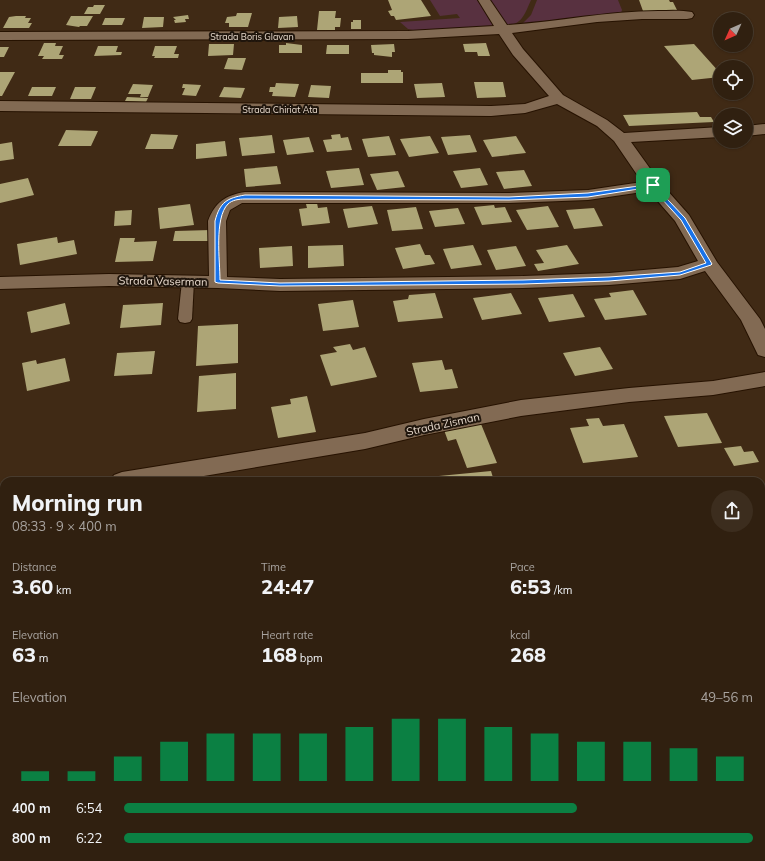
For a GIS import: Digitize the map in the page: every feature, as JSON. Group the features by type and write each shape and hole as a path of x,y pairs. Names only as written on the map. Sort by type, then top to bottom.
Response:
{"street":[{"path":"484,0 518,52 558,98 602,123 620,138 653,185 683,219 709,264 750,318 765,350"},
{"name":"Strada Boris Glavan","path":"0,36 386,36 543,27 597,18 642,15 687,15"},
{"name":"Strada Chiriat Ata","path":"0,106 522,110 540,106 558,98"},
{"path":"753,131 765,130"},
{"path":"620,138 713,132"},
{"path":"218,282 217,221 227,202 234,199 245,197 509,198 588,195 653,185"},
{"name":"Strada Vaserman","path":"0,283 109,280 188,281 280,285 523,282 609,279 680,273 709,264"},
{"name":"Strada Zisman","path":"146,477 365,441 424,427 521,408 629,395 713,388 765,379"}],"lane":[{"path":"185,319 188,281"}],"shaded area":[{"path":"430,0 477,0 497,26 418,31 408,29 400,22 460,18 457,14 440,16"},
{"path":"489,0 531,0 523,17 513,25 508,26"},
{"path":"537,0 618,0 622,10 621,13 614,15 521,25 531,15"}],"building":[{"path":"388,0 421,0 431,16 396,20 388,11 392,10"},
{"path":"639,0 669,0 670,2 673,2 678,12 643,11"},
{"path":"94,5 105,5 100,14 84,14 88,7 93,7"},
{"path":"319,11 336,11 335,18 341,18 340,27 335,27 335,30 317,30"},
{"path":"237,13 252,13 248,27 229,27 229,23 225,23 227,17 236,16"},
{"path":"188,15 189,19 185,19 186,22 175,23 174,20 176,20 173,17"},
{"path":"26,16 25,18 31,18 28,23 32,23 29,28 3,28 9,17"},
{"path":"71,16 93,16 87,26 79,27 66,25"},
{"path":"297,16 298,27 278,28 279,17"},
{"path":"144,17 164,17 163,27 142,28"},
{"path":"105,18 125,18 122,25 102,25"},
{"path":"353,20 361,20 361,29 351,29 351,22 353,22"},
{"path":"44,43 56,43 55,46 63,46 59,55 64,55 62,59 42,59 44,56 38,56"},
{"path":"286,43 302,45 302,53 279,53 279,45 286,45"},
{"path":"486,43 490,56 478,56 477,52 465,52 463,44"},
{"path":"209,44 234,44 233,55 208,56"},
{"path":"394,44 395,52 392,52 392,57 374,55 374,53 372,53 371,45"},
{"path":"694,44 713,65 713,78 692,80 664,46"},
{"path":"327,45 349,45 349,54 326,54"},
{"path":"98,46 118,46 116,52 122,52 121,55 94,56"},
{"path":"155,46 177,46 174,54 179,54 178,58 154,58 155,56 152,56"},
{"path":"0,47 9,47 4,57 0,57"},
{"path":"228,58 246,58 242,70 224,69"},
{"path":"388,70 401,70 401,72 403,72 403,83 361,83 361,73 388,73"},
{"path":"0,72 15,72 2,96 0,96"},
{"path":"474,82 503,82 506,97 477,98"},
{"path":"276,83 299,84 295,97 272,96 273,92 269,92 270,87 275,87"},
{"path":"442,83 445,97 417,98 414,84"},
{"path":"133,84 153,85 148,97 140,97 141,94 128,94"},
{"path":"183,84 201,85 196,96 182,95 185,88 182,88"},
{"path":"311,85 331,86 329,98 308,97"},
{"path":"32,87 56,87 52,96 28,96"},
{"path":"75,87 96,87 91,99 70,99"},
{"path":"224,87 245,88 241,98 219,97"},
{"path":"127,97 148,98 146,102 125,101"},
{"path":"697,112 700,117 711,117 713,122 629,126 623,115"},
{"path":"66,130 98,131 91,146 58,146"},
{"path":"151,134 178,135 173,149 145,149"},
{"path":"340,134 341,138 348,137 352,150 327,152 323,140 332,139 331,135"},
{"path":"272,135 275,153 242,156 239,138"},
{"path":"470,135 477,152 448,155 441,137"},
{"path":"389,136 396,155 368,157 362,139"},
{"path":"430,136 439,153 409,157 400,139"},
{"path":"516,136 526,153 492,157 483,140"},
{"path":"309,137 314,152 287,155 283,140"},
{"path":"225,141 227,156 196,159 196,144"},
{"path":"12,142 14,159 0,161 0,144"},
{"path":"277,166 281,184 246,187 244,169"},
{"path":"359,168 364,185 331,188 326,171"},
{"path":"480,168 488,185 461,188 453,171"},
{"path":"524,170 532,186 504,189 496,172"},
{"path":"398,171 405,187 377,190 370,174"},
{"path":"28,178 34,195 0,203 0,184"},
{"path":"317,203 318,208 327,207 330,223 302,226 299,209 307,208 306,204"},
{"path":"190,204 194,225 160,229 158,208"},
{"path":"494,205 495,208 505,207 512,222 482,225 474,207"},
{"path":"372,206 378,224 348,228 343,209"},
{"path":"548,206 559,227 527,230 516,210"},
{"path":"416,207 423,229 392,231 387,210"},
{"path":"458,208 465,224 435,227 429,211"},
{"path":"594,208 603,226 574,229 566,210"},
{"path":"132,210 131,225 114,226 115,211"},
{"path":"211,230 210,241 173,241 175,231"},
{"path":"57,237 58,243 74,240 77,254 20,265 17,244"},
{"path":"120,238 135,238 134,242 157,241 153,261 115,262"},
{"path":"420,244 425,255 430,255 435,264 403,269 395,248"},
{"path":"343,245 344,266 308,268 308,246"},
{"path":"473,245 482,265 451,269 443,249"},
{"path":"567,245 579,264 538,271 534,264 544,263 536,250"},
{"path":"292,246 293,266 260,268 259,248"},
{"path":"516,246 526,266 496,270 487,250"},
{"path":"633,290 647,315 605,320 594,299 611,297 609,293"},
{"path":"435,293 443,318 398,322 393,301 408,299 409,295"},
{"path":"511,293 522,314 482,320 473,298"},
{"path":"573,294 585,317 549,322 538,298"},
{"path":"353,300 359,327 323,331 318,304"},
{"path":"65,303 70,324 31,333 27,312"},
{"path":"163,303 161,325 120,328 123,305"},
{"path":"238,324 238,363 196,366 198,326"},
{"path":"350,344 353,350 365,347 377,377 331,386 320,355 337,352 333,347"},
{"path":"600,347 613,369 575,376 563,353"},
{"path":"155,351 152,374 114,376 117,353"},
{"path":"65,358 70,381 27,391 22,363 36,360 37,364"},
{"path":"442,360 445,370 452,369 458,388 420,392 412,363"},
{"path":"236,373 236,409 197,412 199,376"},
{"path":"307,396 316,432 278,438 271,407 291,404 290,399"},
{"path":"707,413 722,443 678,447 664,416"},
{"path":"599,418 603,426 624,424 638,457 583,463 570,428 589,426 586,419"},
{"path":"481,424 497,463 467,468 456,439 448,441 444,430"},
{"path":"741,446 744,452 753,451 759,462 734,466 724,448"},
{"path":"491,471 493,477 439,477"}],"route":[{"path":"653,185 683,219 709,264 680,273 609,279 523,282 280,285 218,282 217,221 227,202 234,199 245,197 509,198 588,195 653,185"}]}
